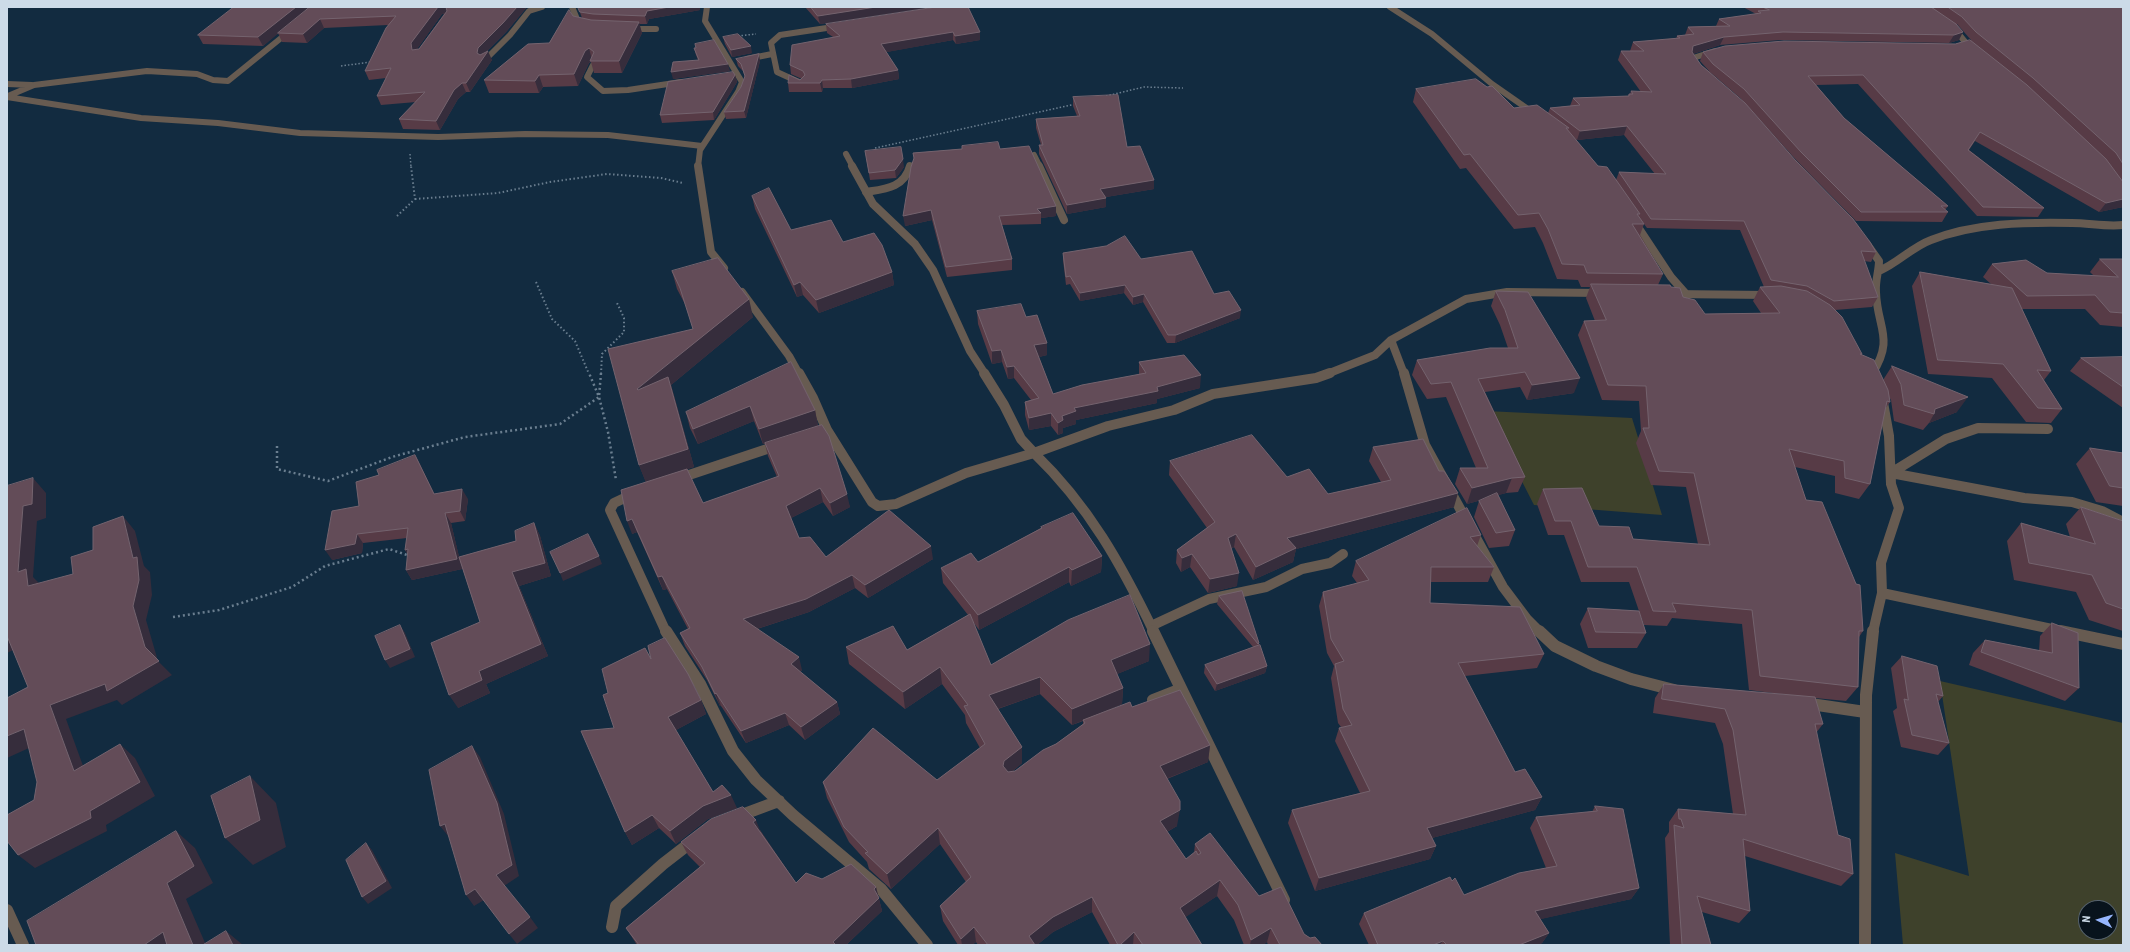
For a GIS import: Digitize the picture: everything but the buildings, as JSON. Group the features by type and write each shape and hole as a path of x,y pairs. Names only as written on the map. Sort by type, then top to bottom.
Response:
{"street":[{"path":"485,60 530,11 542,7"},
{"path":"572,7 578,24 590,26"},
{"path":"707,7 705,21 731,62 735,75 742,82 738,92 700,150 698,171 711,252 728,272"},
{"path":"1390,7 1432,34 1492,84 1541,119"},
{"path":"1946,22 1955,29 1963,43 1983,55"},
{"path":"802,84 777,72 772,54 771,43 780,35 845,25"},
{"path":"7,84 34,85 147,71 197,74 213,80 228,81 295,27"},
{"path":"622,28 656,29"},
{"path":"1704,72 1694,62 1693,58 1721,50"},
{"path":"731,62 772,54"},
{"path":"593,65 587,77 602,91 610,93 688,81"},
{"path":"34,85 7,97 141,118 218,124 300,133 420,137 525,134 608,135 702,146"},
{"path":"846,154 873,204 915,244 933,270 970,351 1004,405 1021,439 1061,478 1108,542 1151,626 1290,912"},
{"path":"1034,155 1064,220"},
{"path":"866,192 900,185 909,176 910,166"},
{"path":"1631,215 1671,276 1686,294"},
{"path":"1880,271 1930,240 1978,229 2046,223 2078,223 2112,226 2123,225"},
{"path":"1861,238 1879,261 1880,271 1875,293 1887,343 1876,382"},
{"path":"736,283 788,356 813,398 824,431 872,502 878,506 896,504 991,464 1034,453 1108,426 1174,410 1213,394 1316,378 1375,355 1391,340 1466,299 1507,292 1612,293"},
{"path":"1656,294 1781,296"},
{"path":"1391,340 1400,363 1426,445 1458,501 1483,553 1503,587 1528,619 1555,646 1596,666 1638,681 1687,692"},
{"path":"1865,945 1865,712 1872,636 1882,593 1881,563 1898,508 1891,484 1889,436 1884,403 1876,382 1866,363"},
{"path":"1890,473 1946,439 1978,428 2048,429"},
{"path":"665,483 790,442"},
{"path":"1890,473 2024,498 2072,502 2102,510 2123,522"},
{"path":"644,490 622,498 614,503 610,510 663,627 700,684 733,751 756,780 881,889 927,945"},
{"path":"1151,626 1209,599 1266,587 1302,569 1330,563 1343,554"},
{"path":"1882,593 2123,644"},
{"path":"1139,706 1181,689"},
{"path":"1795,702 1865,712"},
{"path":"720,822 779,801"},
{"path":"612,927 616,906 664,864 707,830"},
{"path":"7,910 23,945"}],"path":[{"path":"341,66 372,62"},
{"path":"1102,97 1128,89 1161,85 1183,88"},
{"path":"875,148 1080,103"},
{"path":"416,198 410,151 420,137"},
{"path":"397,216 416,198 498,193 550,182 607,174 661,178 701,186"},
{"path":"536,282 552,319 574,341 599,397 608,432 617,485"},
{"path":"599,397 602,354 624,332 624,318 617,303"},
{"path":"277,446 277,469 328,480 392,457 465,437 560,424 599,397"},
{"path":"173,617 227,608 292,587 325,566 389,549 407,555"}],"green space":[{"path":"1486,411 1632,418 1662,515 1534,505"},
{"path":"1940,681 2123,723 2123,945 1903,945 1895,853 1969,876"}]}
